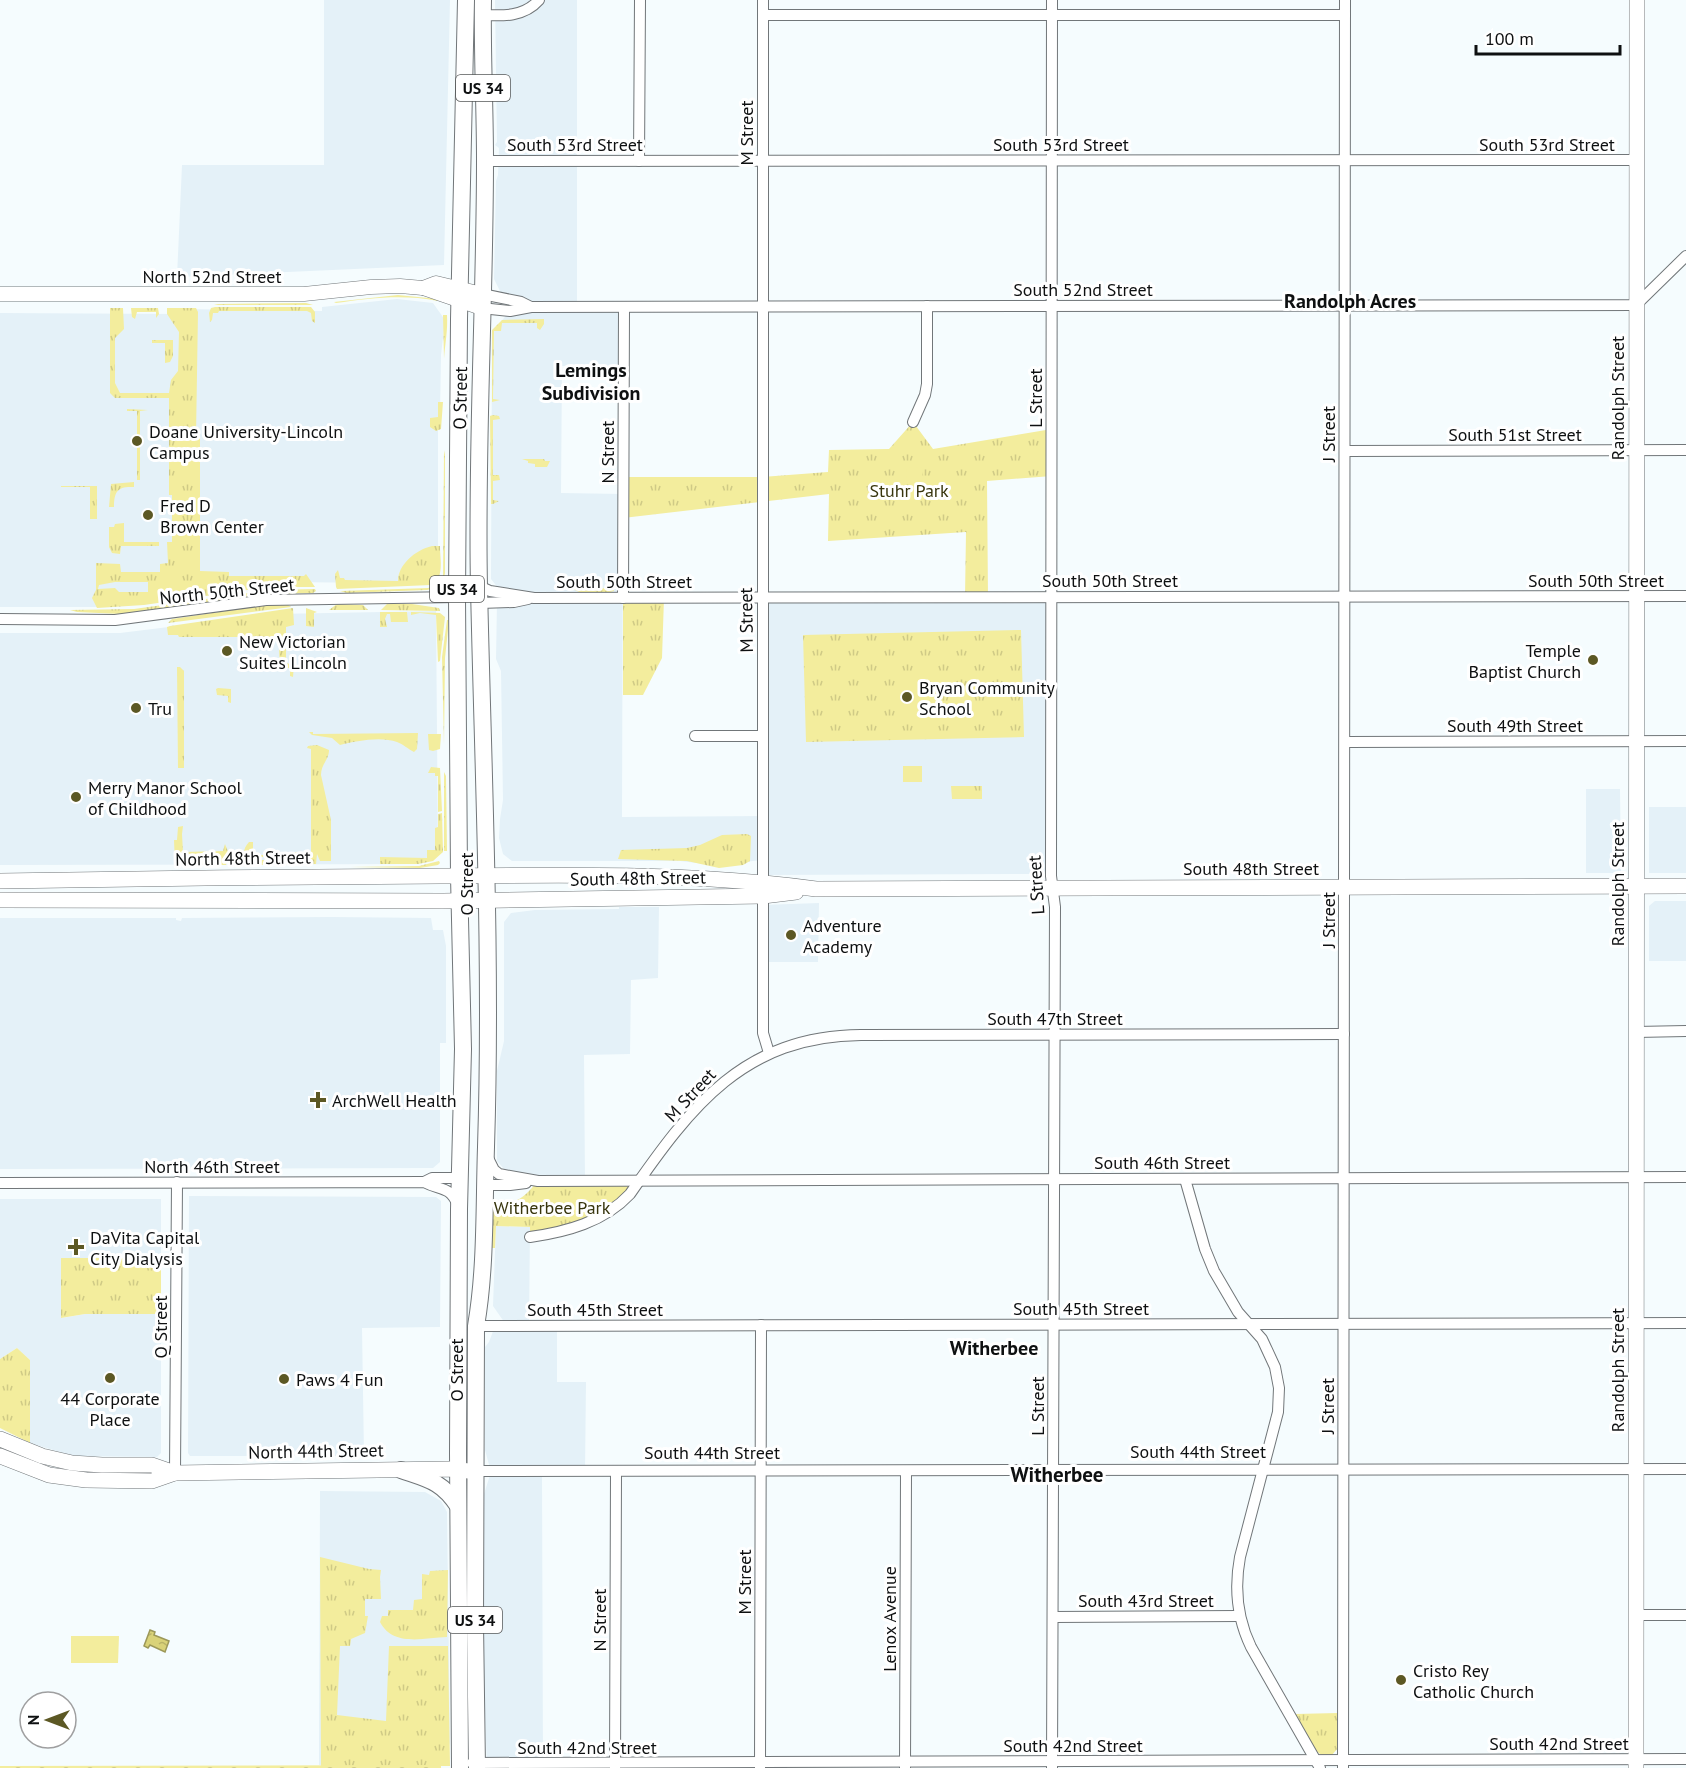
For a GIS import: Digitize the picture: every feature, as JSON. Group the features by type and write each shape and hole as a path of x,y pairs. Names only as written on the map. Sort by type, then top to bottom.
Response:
{"main road":[{"name":"O Street","path":"460,1766 459,1209 463,1088 457,597 466,0"},
{"name":"Randolph Street","path":"1636,1764 1637,0"},
{"name":"O Street","path":"477,1766 476,1326 480,1305 487,1074 484,722 479,586 481,301 485,161 483,8"},
{"path":"458,480 465,516 467,582 471,594 480,603"},
{"path":"457,597 463,602 468,614 474,696 484,722"},
{"name":"South 48th Street","path":"486,876 690,878 763,889"},
{"name":"North 48th Street","path":"0,880 486,876"},
{"name":"South 48th Street","path":"460,901 816,888 1686,886"},
{"path":"0,900 460,901"},
{"path":"463,1088 470,1126 472,1173 476,1180 485,1185"},
{"path":"461,1178 466,1184 469,1199 469,1306 476,1326"},
{"name":"North 44th Street","path":"0,1439 42,1456 72,1463 152,1465 175,1473"},
{"name":"North 44th Street","path":"0,1456 50,1475 86,1480 152,1481 175,1473 458,1470"},
{"path":"401,1470 440,1485 448,1491 458,1506"},
{"name":"South 44th Street","path":"458,1470 476,1471"}],"street":[{"path":"483,8 518,13 539,0"},
{"path":"639,161 640,0"},
{"name":"M Street","path":"639,1181 704,1099 729,1078 769,1053 763,1033 763,0"},
{"name":"L Street","path":"1052,0 1051,597 1052,888 1055,907 1052,1765"},
{"name":"J Street","path":"1343,1764 1345,0"},
{"path":"763,15 1345,15"},
{"name":"South 53rd Street","path":"485,161 1636,160"},
{"path":"1636,305 1686,256"},
{"name":"North 52nd Street","path":"0,294 290,294 390,286 423,288 436,283 460,295 481,301"},
{"name":"South 52nd Street","path":"481,301 510,310 531,306 1636,305"},
{"path":"913,422 925,395 927,384 927,306"},
{"name":"N Street","path":"623,598 624,307"},
{"name":"South 51st Street","path":"1345,451 1686,450"},
{"name":"South 50th Street","path":"479,586 490,591 534,598 1686,596"},
{"name":"North 50th Street","path":"0,619 125,619 266,600 457,597"},
{"name":"South 50th Street","path":"480,603 514,602 534,598"},
{"path":"695,736 763,736"},
{"name":"South 49th Street","path":"1345,742 1686,741"},
{"path":"1636,1032 1686,1031"},
{"name":"South 47th Street","path":"769,1053 806,1040 852,1035 1344,1034"},
{"name":"South 46th Street","path":"486,1152 489,1163 499,1174 538,1181"},
{"name":"South 46th Street","path":"485,1185 510,1185 538,1181 1686,1177"},
{"name":"North 46th Street","path":"424,1182 432,1178 461,1178"},
{"path":"1185,1179 1209,1259 1226,1292 1248,1324 1262,1339 1275,1366 1279,1388 1278,1412 1238,1568 1239,1616 1251,1647 1317,1764"},
{"path":"530,1237 563,1231 589,1222 626,1199 639,1181"},
{"name":"Q Street","path":"175,1473 177,1182"},
{"name":"North 46th Street","path":"0,1183 424,1182 450,1192 459,1209"},
{"name":"South 45th Street","path":"476,1326 1686,1323"},
{"name":"M Street","path":"760,1765 761,1325"},
{"name":"South 44th Street","path":"476,1471 1686,1469"},
{"name":"Lenox Avenue","path":"906,1471 906,1765"},
{"name":"N Street","path":"615,1765 616,1472"},
{"path":"1636,1615 1686,1614"},
{"name":"South 43rd Street","path":"1053,1617 1239,1616"},
{"name":"South 42nd Street","path":"460,1766 1636,1764 1686,1759"}],"shaded area":[{"path":"324,0 450,0 444,265 177,277 182,165 324,165"},
{"path":"495,0 577,0 577,306 624,307 624,366 562,366 561,493 623,494 622,817 763,816 763,598 1051,597 1051,874 763,875 763,860 713,865 680,861 512,861 503,854 499,838 503,800 501,671 496,659 497,602 502,593 491,579 492,332 510,311 521,310 504,299 494,279 499,148 495,145 497,142"},
{"path":"397,299 433,303 445,320 438,424 438,546 402,583 273,582 97,607 0,607 0,313 178,314 178,309 322,311 322,307"},
{"path":"436,611 438,855 416,864 0,865 0,633 120,633 275,614"},
{"path":"1586,789 1620,789 1621,873 1586,873"},
{"path":"1649,807 1686,807 1686,873 1649,873"},
{"path":"1655,901 1686,901 1686,961 1649,961 1649,906"},
{"name":"Adventure Academy","path":"819,903 818,962 763,962 763,905"},
{"path":"619,907 659,907 658,978 631,980 630,1054 584,1055 585,1181 511,1177 497,1161 497,1071 504,1041 504,922 511,913 535,910 619,909"},
{"path":"0,918 176,918 181,921 182,918 431,918 433,930 443,930 446,946 446,1043 440,1043 440,1162 433,1168 0,1169"},
{"path":"189,1196 436,1197 441,1201 440,1327 362,1328 364,1456 190,1456 188,1453"},
{"name":"44 Corporate Place","path":"0,1199 161,1199 161,1258 62,1258 62,1318 85,1314 161,1314 161,1453 157,1457 73,1456 30,1443 30,1360 17,1348 0,1359"},
{"path":"496,1226 530,1227 529,1326 557,1326 557,1382 586,1382 585,1472 542,1473 543,1768 487,1768 484,1685 484,1494 491,1472 485,1450 485,1347 495,1326 507,1326 493,1306"},
{"path":"320,1491 425,1492 441,1501 447,1512 450,1743 441,1765 319,1765"}],"green space":[{"path":"398,295 438,299 438,301 400,297 334,302"},
{"path":"306,303 313,305 214,305 218,304"},
{"path":"311,307 315,312 315,323 312,321 311,313 307,311 219,311 213,313 210,322 209,313 211,308"},
{"path":"110,308 123,308 124,329 115,338 115,383 120,393 169,393 171,380 178,371 179,332 167,314 167,308 196,308 198,312 196,436 200,436 200,571 229,572 229,576 304,576 306,574 315,587 269,587 144,605 97,608 92,598 96,590 96,563 120,564 121,572 160,572 160,564 168,563 167,542 172,542 172,495 169,495 169,398 115,398 110,393","holes":["115,582 148,582 148,592 119,592 115,588 98,589 99,585"]},
{"path":"131,308 158,308 159,314 156,318 156,312 137,312 135,319 132,317"},
{"path":"443,315 447,315 444,359"},
{"path":"544,319 540,330 537,328 537,323 502,323 501,331 494,331 493,399 500,400 492,402 492,330 502,320"},
{"path":"152,340 173,340 173,356 170,362 165,363 165,343 152,343"},
{"path":"438,402 443,402 441,429 436,431 430,427 430,418 438,417"},
{"path":"127,409 148,410 140,411 140,480 137,480 137,411 127,411"},
{"path":"490,416 499,416 500,419 493,420 493,475 499,475 500,480 493,481 493,500 499,501 491,504"},
{"name":"Stuhr Park","path":"913,422 933,449 1052,429 1052,476 987,481 988,597 965,597 966,532 828,541 829,494 623,518 623,477 762,477 828,472 829,450 889,449"},
{"path":"444,450 445,573 443,584"},
{"path":"522,459 550,461 547,467 535,467 535,464"},
{"path":"907,467 923,468 922,483 906,483"},
{"path":"134,482 134,487 124,487 116,493 114,507 109,507 111,484"},
{"path":"61,486 97,486 97,519 90,519 90,487"},
{"path":"124,523 124,542 159,542 159,546 121,546 120,554 112,553 109,547 109,527"},
{"path":"432,546 440,546 441,568 438,578 431,585 337,589 336,587 335,574 338,570 340,578 345,580 398,581 404,564 420,551"},
{"path":"437,585 439,587 427,590 347,593 340,591 428,588"},
{"path":"613,588 614,591 593,594 582,593 574,589"},
{"path":"315,589 313,593 267,594 120,614 70,610 134,609 270,590"},
{"path":"623,598 664,598 662,658 643,695 623,695"},
{"path":"287,604 291,607 168,623 172,619"},
{"path":"337,604 363,605 368,610 329,610"},
{"path":"387,604 412,604 439,608 440,611 381,610"},
{"path":"293,608 294,625 286,627 286,646 278,646 278,640 275,640 275,637 168,635 167,627 170,626"},
{"path":"306,608 317,612 314,613 314,627 306,626"},
{"path":"380,612 407,612 408,622 391,622 390,614 387,614 385,619 387,627 380,627"},
{"path":"411,612 440,613 445,617 440,661 438,662 436,615 420,613 411,615"},
{"path":"447,620 449,620 445,658 444,745 442,657"},
{"path":"1021,630 1024,737 806,742 803,635"},
{"path":"279,649 286,649 286,663 294,665 293,677 290,676 290,668 280,668"},
{"path":"177,667 184,671 184,768 178,768"},
{"path":"216,689 231,689 231,703 228,702 228,696 217,695"},
{"path":"309,732 313,734 418,733 417,749 414,752 399,743 383,739 340,745 332,738 312,735"},
{"path":"428,734 441,734 440,749 429,750"},
{"path":"317,745 329,750 321,775 331,820 331,861 320,861 317,854 316,864 253,865 253,860 265,860 273,853 311,852 311,749 307,748"},
{"path":"903,766 922,766 922,782 903,782"},
{"path":"431,767 440,768 442,811 438,812 438,776 435,776 435,773 428,773"},
{"path":"444,772 446,776 447,851 444,851"},
{"path":"951,786 982,786 982,799 952,799"},
{"path":"442,813 443,852 433,861 418,864 380,864 380,857 427,858 427,850 435,850 435,828 438,827 438,814"},
{"path":"183,826 183,852 223,851 225,844 229,854 226,865 175,865 174,840 177,840 178,827"},
{"path":"747,834 751,836 750,861 743,865 719,868 687,861 618,859 621,850 687,848 722,835"},
{"path":"249,842 253,842 253,855 263,855 263,857 250,857 250,865 245,860 244,854"},
{"path":"439,861 438,865 420,868 350,867 419,866"},
{"name":"Witherbee Park","path":"538,1181 639,1181 603,1215 530,1237 530,1227 496,1226 495,1248 489,1248 491,1205 518,1200"},
{"path":"61,1258 161,1258 161,1314 85,1314 61,1318"},
{"path":"17,1348 30,1360 30,1443 0,1428 0,1359"},
{"path":"320,1557 381,1570 381,1599 365,1599 365,1616 368,1616 365,1633 351,1639 350,1646 340,1646 337,1715 386,1721 389,1646 448,1646 450,1766 321,1766"},
{"path":"448,1570 447,1637 409,1639 393,1635 386,1630 380,1622 382,1616 388,1616 388,1610 413,1610 414,1600 422,1599 422,1574 429,1575 430,1571"},
{"path":"71,1636 119,1636 118,1663 71,1663"},
{"path":"1338,1713 1338,1748 1332,1755 1323,1756 1316,1751 1295,1714"},
{"path":"441,1765 441,1768 0,1768 0,1766"}],"water":[{"path":"150,1630 155,1632 154,1635 169,1641 165,1652 150,1645 148,1648 144,1646"}],"place":[{"name":"Doane University-Lincoln Campus","path":"137,441"},
{"name":"Fred D Brown Center","path":"148,515"},
{"name":"New Victorian Suites Lincoln","path":"227,651"},
{"name":"Temple Baptist Church","path":"1593,660"},
{"name":"Bryan Community School","path":"907,697"},
{"name":"Tru","path":"136,708"},
{"name":"Merry Manor School of Childhood","path":"76,797"},
{"name":"Adventure Academy","path":"791,935"},
{"name":"ArchWell Health","path":"318,1100"},
{"name":"DaVita Capital City Dialysis","path":"76,1247"},
{"name":"44 Corporate Place","path":"110,1378"},
{"name":"Paws 4 Fun","path":"284,1379"},
{"name":"Cristo Rey Catholic Church","path":"1401,1680"}],"district":[{"name":"Randolph Acres","path":"1350,301"},
{"name":"Lemings Subdivision","path":"591,382"},
{"name":"Witherbee","path":"994,1348"},
{"name":"Witherbee","path":"1057,1474"}]}
